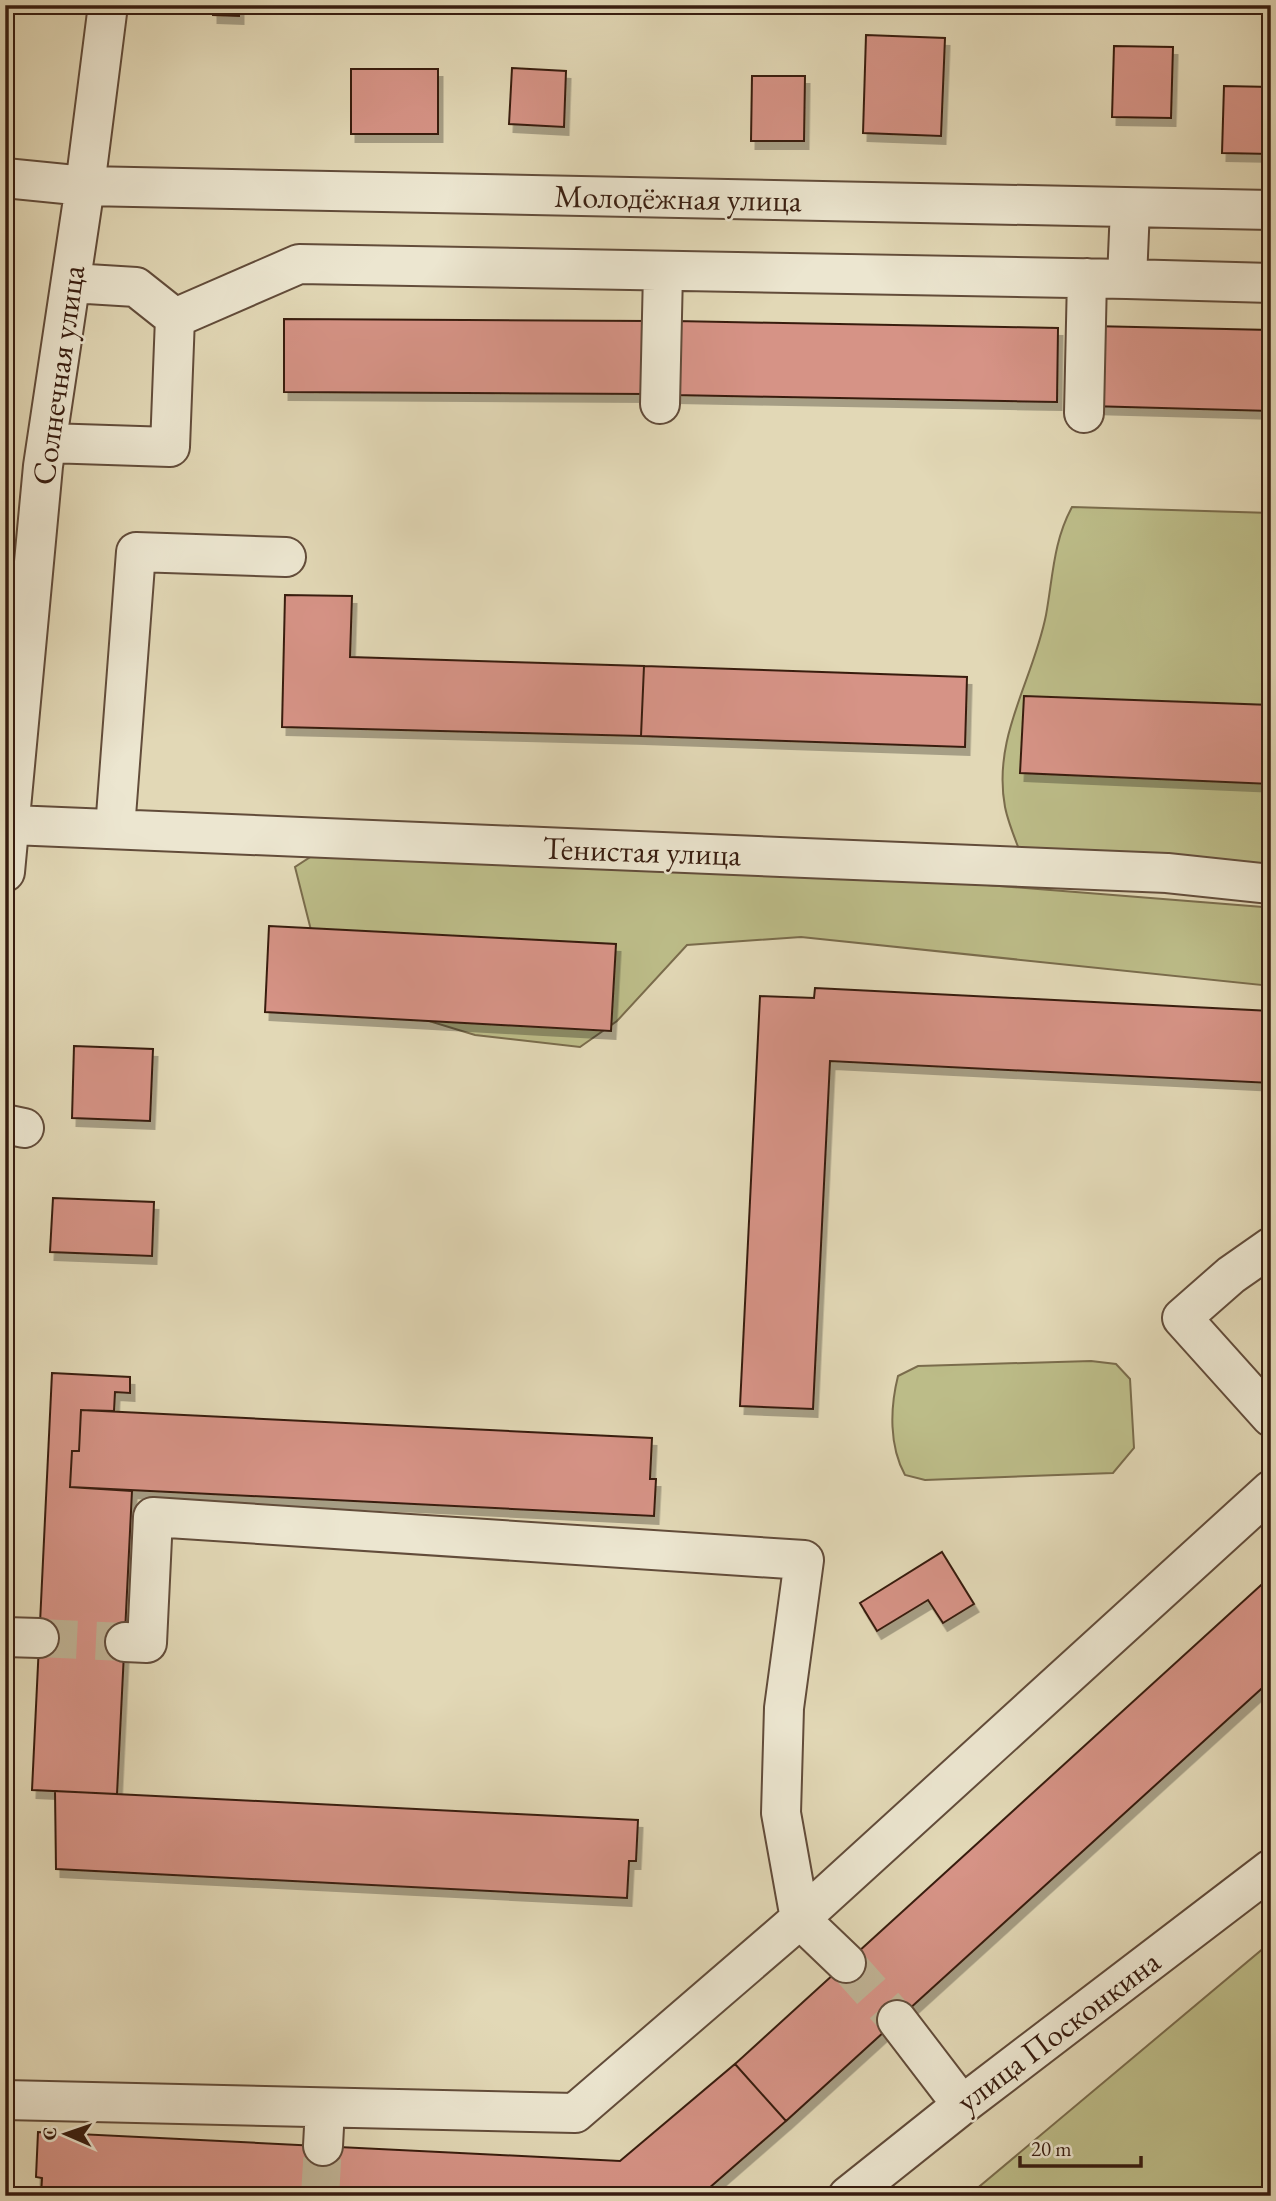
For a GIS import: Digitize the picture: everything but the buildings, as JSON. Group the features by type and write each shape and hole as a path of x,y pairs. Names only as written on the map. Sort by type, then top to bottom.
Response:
{"street":[{"name":"Солнечная улица","path":"5,872 12,825 32,575 47,443 86,186 108,5"},
{"name":"Молодёжная улица","path":"5,178 86,186 1271,210"},
{"path":"1127,279 1130,208"},
{"path":"175,318 299,264 1271,283"},
{"path":"660,404 663,272"},
{"path":"1084,413 1087,278"},
{"path":"71,283 136,287 175,318"},
{"path":"47,443 170,447 175,318"},
{"path":"115,829 135,552 286,557"},
{"name":"Тенистая улица","path":"12,825 1167,873 1271,884"},
{"path":"1271,1247 1231,1275 1182,1318 1271,1417"},
{"path":"5,2100 575,2113 800,1919 1271,1490"},
{"path":"125,1642 147,1643 153,1517 804,1560 784,1708 780,1813 800,1919 846,1963"},
{"name":"улица Посконкина","path":"848,2196 961,2105 1271,1869"},
{"path":"897,2020 961,2105"},
{"path":"323,2146 325,2108"}],"green space":[{"path":"1072,507 1271,513 1271,884 1026,867 1005,807 1002,781 1004,757 1016,710 1040,639 1057,547"},
{"path":"315,854 875,876 1263,907 1271,911 1271,986 801,937 687,945 617,1021 580,1047 475,1035 370,1003 313,938 295,867"},
{"path":"1091,1361 1116,1364 1130,1379 1134,1448 1113,1473 925,1480 905,1475 896,1452 892,1427 898,1376 918,1366"},
{"path":"1271,1942 1271,2196 968,2196"}],"tunnel":[{"path":"39,1638 125,1642"},
{"path":"846,1963 897,2020"},
{"path":"320,2196 323,2146"}]}
